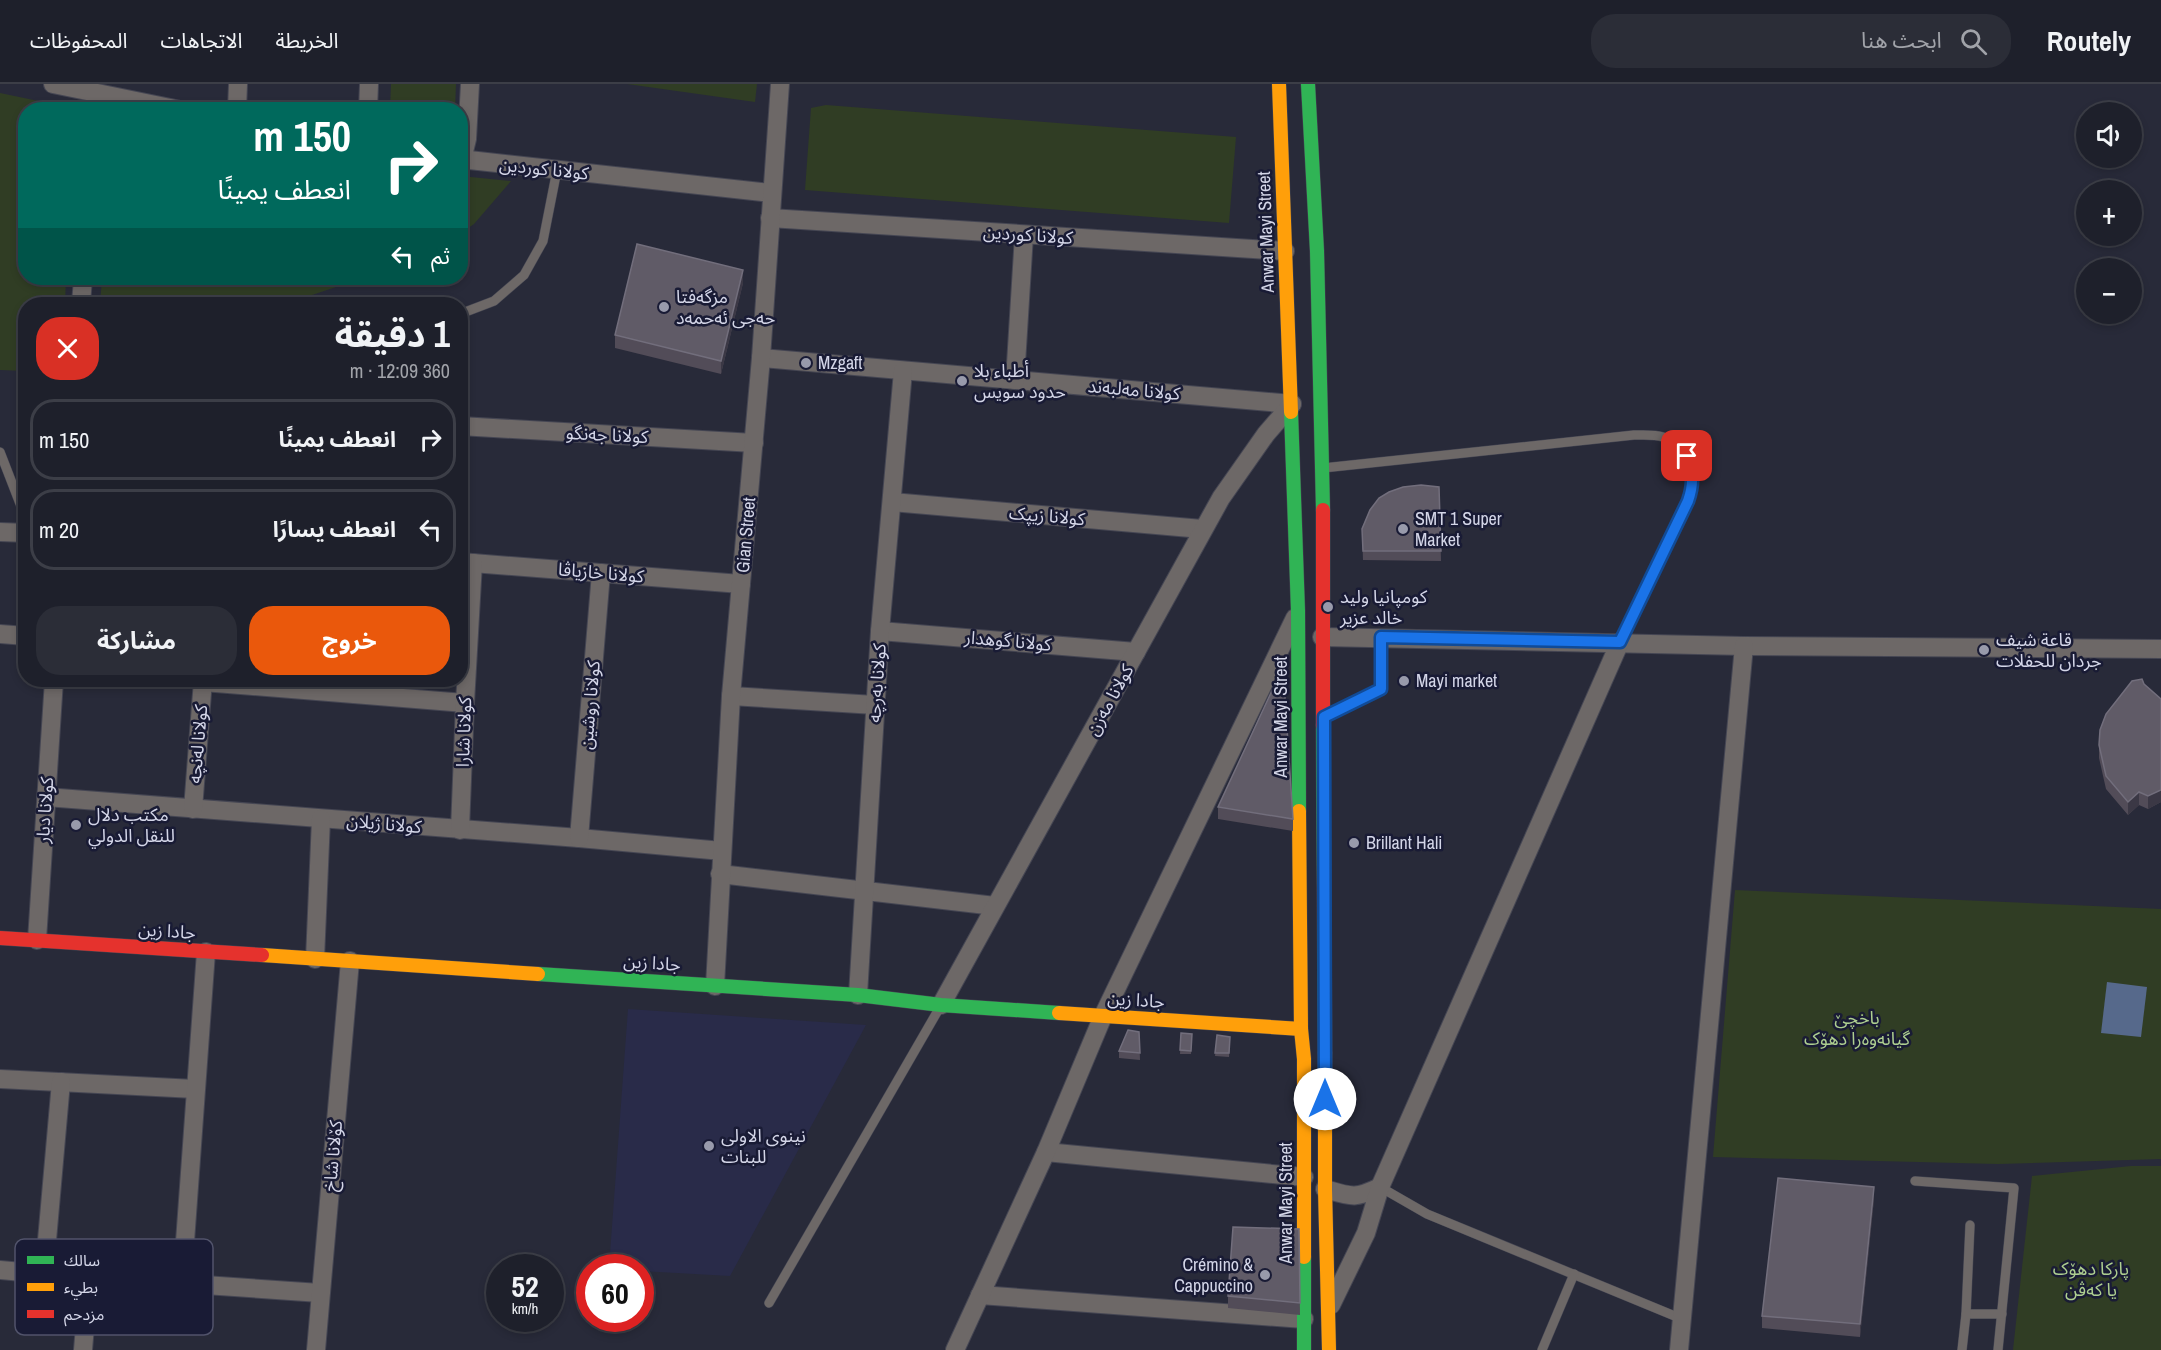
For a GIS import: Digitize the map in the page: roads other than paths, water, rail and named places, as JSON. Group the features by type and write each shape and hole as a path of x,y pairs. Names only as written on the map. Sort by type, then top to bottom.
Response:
{"main road":[{"name":"Anwar Mayi Street","path":"1279,84 1298,611 1301,1029 1304,1059 1304,1350"},
{"path":"1308,84 1317,251 1324,554 1322,637 1325,1189 1329,1350"},
{"path":"1300,875 1325,873"},
{"name":"جادا زین","path":"0,938 858,995 941,1005 1301,1029"}],"street":[{"path":"53,84 94,95 134,102"},
{"path":"237,102 238,84"},
{"path":"368,102 369,84"},
{"path":"468,121 470,84"},
{"name":"Gian Street","path":"715,986 731,696 761,358 780,84"},
{"name":"کولانا کوردین","path":"468,160 771,193"},
{"name":"کولانا کوردین","path":"770,218 1286,250"},
{"path":"1015,380 1024,235"},
{"name":"کولانا مەلبەند","path":"761,358 1292,404"},
{"name":"کولانا بەرچە","path":"858,995 880,631 903,371"},
{"name":"کولانا مەزن","path":"941,1005 1202,530 1243,465 1292,404"},
{"name":"کولانا جەنگو","path":"468,426 754,443"},
{"name":"کولانا زیپک","path":"892,502 1202,530"},
{"path":"0,532 18,533"},
{"name":"کولانا خازیاڤا","path":"468,562 741,584"},
{"name":"کولانا روشین","path":"579,838 601,573"},
{"path":"955,1350 1046,1152 1103,1016 1298,611"},
{"name":"کولانا گوهدار","path":"880,631 1136,652"},
{"path":"0,634 18,635"},
{"path":"1322,637 1744,646 2161,649"},
{"path":"1328,1309 1366,1233 1380,1187 1620,642"},
{"path":"1679,1350 1744,646"},
{"name":"کولانا دیار","path":"37,940 54,687"},
{"name":"کولانا لەنچە","path":"193,809 203,687"},
{"path":"274,687 465,703"},
{"name":"کولانا شارا","path":"460,830 465,687"},
{"path":"731,696 875,705"},
{"name":"کولانا ژیلان","path":"46,797 722,851"},
{"path":"315,959 321,819"},
{"path":"720,873 995,906"},
{"path":"185,1239 206,952"},
{"name":"کۆلانا شاخ","path":"316,1350 350,961"},
{"path":"0,1079 195,1089"},
{"path":"47,1239 61,1082"},
{"path":"1046,1152 1304,1177"},
{"path":"1325,1189 1350,1197 1363,1195 1380,1187"},
{"path":"0,1270 15,1271"},
{"path":"213,1286 320,1293"},
{"path":"980,1295 1304,1319"},
{"path":"83,1350 84,1335"}],"lane":[{"path":"468,311 494,301 524,275 543,242 557,170"},
{"path":"1322,468 1634,435 1663,437 1677,444 1687,456 1693,471 1693,486 1688,501 1620,642"},
{"path":"0,452 18,498"},
{"path":"1324,717 1381,689 1381,637"},
{"path":"769,1303 941,1005"},
{"path":"1915,1181 2014,1188 1998,1350"},
{"path":"1380,1187 1427,1214 1682,1319"},
{"path":"1962,1350 1970,1225"},
{"path":"1542,1350 1574,1274"},
{"path":"1966,1314 2002,1314"}],"place":[{"name":"مزگەفتا حەجی ئەحمەد","path":"664,307"},
{"name":"Mzgaft","path":"806,363"},
{"name":"أطباء بلا حدود سويس","path":"962,381"},
{"name":"SMT 1 Super Market","path":"1403,529"},
{"name":"كومپانيا وليد خالد عزير","path":"1328,607"},
{"name":"قاعة شيف جردان للحفلات","path":"1984,650"},
{"name":"Mayi market","path":"1404,681"},
{"name":"مكتب دلال للنقل الدولي","path":"76,825"},
{"name":"Brillant Hali","path":"1354,843"},
{"name":"نينوى الاولى للبنات","path":"709,1146"},
{"name":"Crémino & Cappuccino","path":"1265,1275"}],"park label":[{"name":"باخچێ گیانه‌وه‌را دهۆک","path":"1857,1028"},
{"name":"پاركا دهۆک يا كەڤن","path":"2091,1279"}]}
